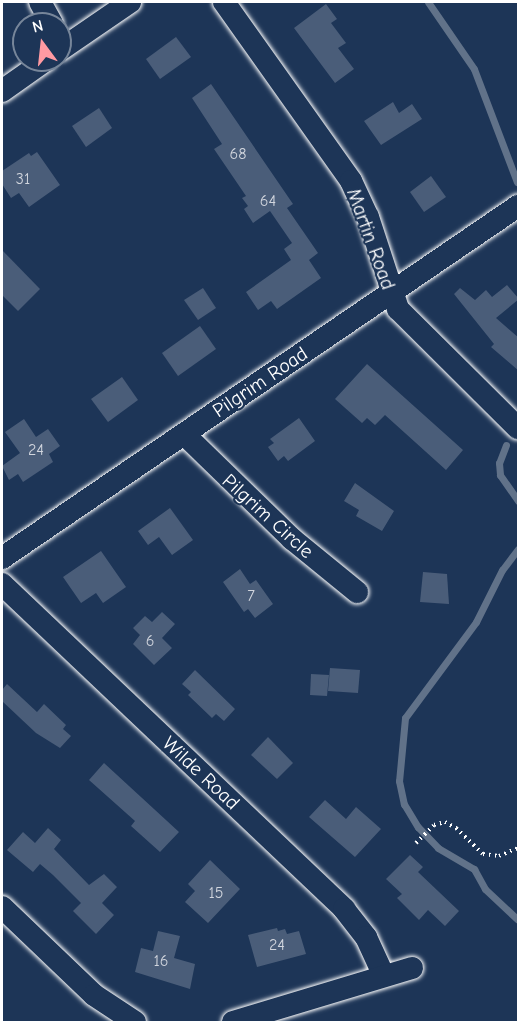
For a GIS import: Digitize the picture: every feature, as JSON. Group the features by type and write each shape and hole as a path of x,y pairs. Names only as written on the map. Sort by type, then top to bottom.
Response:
{"street":[{"path":"72,39 130,2"},
{"name":"Martin Road","path":"224,2 357,191 390,292 403,317 519,428"},
{"path":"2,91 29,72"},
{"name":"Pilgrim Road","path":"2,558 519,206"},
{"name":"Pilgrim Circle","path":"184,434 292,539 357,592"},
{"name":"Wilde Road","path":"2,584 344,909 366,937 383,974"},
{"path":"2,908 94,994 135,1023"},
{"path":"233,1023 383,974 412,968"}],"path":[{"path":"416,843 434,825 450,824 483,854 499,856 519,848"}],"building":[{"path":"326,4 337,19 331,23 346,43 338,48 354,69 335,83 294,28"},
{"path":"176,37 191,57 160,79 146,59"},
{"path":"211,84 293,204 287,208 318,253 309,260 321,278 277,309 271,301 258,310 246,292 291,260 284,249 292,243 270,211 253,223 244,209 248,206 242,198 246,196 214,149 222,144 192,98"},
{"path":"393,102 399,113 412,104 422,119 381,145 364,121"},
{"path":"99,108 112,128 86,147 72,126"},
{"path":"37,152 60,185 29,207 19,193 11,198 2,184 2,171 29,153 31,156"},
{"path":"431,176 446,197 424,212 410,192"},
{"path":"2,250 40,289 18,311 2,295"},
{"path":"507,285 519,299 496,318 519,338 519,371 491,347 494,344 454,294 460,288 475,300 486,290 492,297"},
{"path":"203,288 216,308 198,320 184,300"},
{"path":"200,326 216,349 178,376 162,353"},
{"path":"367,364 463,450 446,470 385,415 375,425 367,418 362,423 335,399"},
{"path":"122,377 138,400 108,422 91,399"},
{"path":"299,418 315,441 288,461 284,456 278,461 268,447 274,443 270,439"},
{"path":"24,419 36,437 48,429 60,446 49,454 53,462 23,482 18,474 9,480 2,466 20,453 5,432"},
{"path":"355,483 394,511 382,531 356,516 359,510 344,501"},
{"path":"170,508 193,540 172,555 159,537 148,545 138,531"},
{"path":"101,551 126,587 103,603 96,593 81,603 63,577"},
{"path":"240,569 250,584 256,580 273,604 255,618 248,609 244,612 223,582"},
{"path":"423,572 447,574 449,604 420,602"},
{"path":"162,612 175,624 162,638 172,648 154,665 133,644 140,635 133,628 145,616 152,622"},
{"path":"330,668 360,670 358,693 328,691"},
{"path":"195,670 235,709 224,721 216,714 212,718 188,695 191,692 182,684"},
{"path":"311,674 329,675 327,696 310,695"},
{"path":"7,684 37,712 44,704 66,725 63,729 71,736 60,748 36,733 2,701 2,690"},
{"path":"268,737 293,763 277,779 251,755"},
{"path":"104,763 179,832 160,852 131,826 135,821 89,780"},
{"path":"325,800 346,819 356,807 381,829 355,857 309,817"},
{"path":"48,828 61,840 54,849 89,885 104,874 117,887 102,903 114,915 96,934 73,911 81,903 53,875 40,864 33,872 7,850 23,832 35,843"},
{"path":"410,855 423,867 418,872 459,911 445,926 428,910 419,920 397,898 402,894 386,879"},
{"path":"210,860 240,889 208,923 185,902 195,891 188,884"},
{"path":"277,928 278,931 285,929 287,934 299,931 306,954 257,967 248,935"},
{"path":"158,931 180,936 174,958 195,964 190,989 135,972 141,948 153,951"}],"waterway":[{"path":"428,2 474,69 517,182"},
{"path":"506,445 499,463 500,475 518,501"},
{"path":"518,549 502,570 476,622 405,718 399,781 404,804 418,827 438,848 474,869 485,889 518,920"}]}
